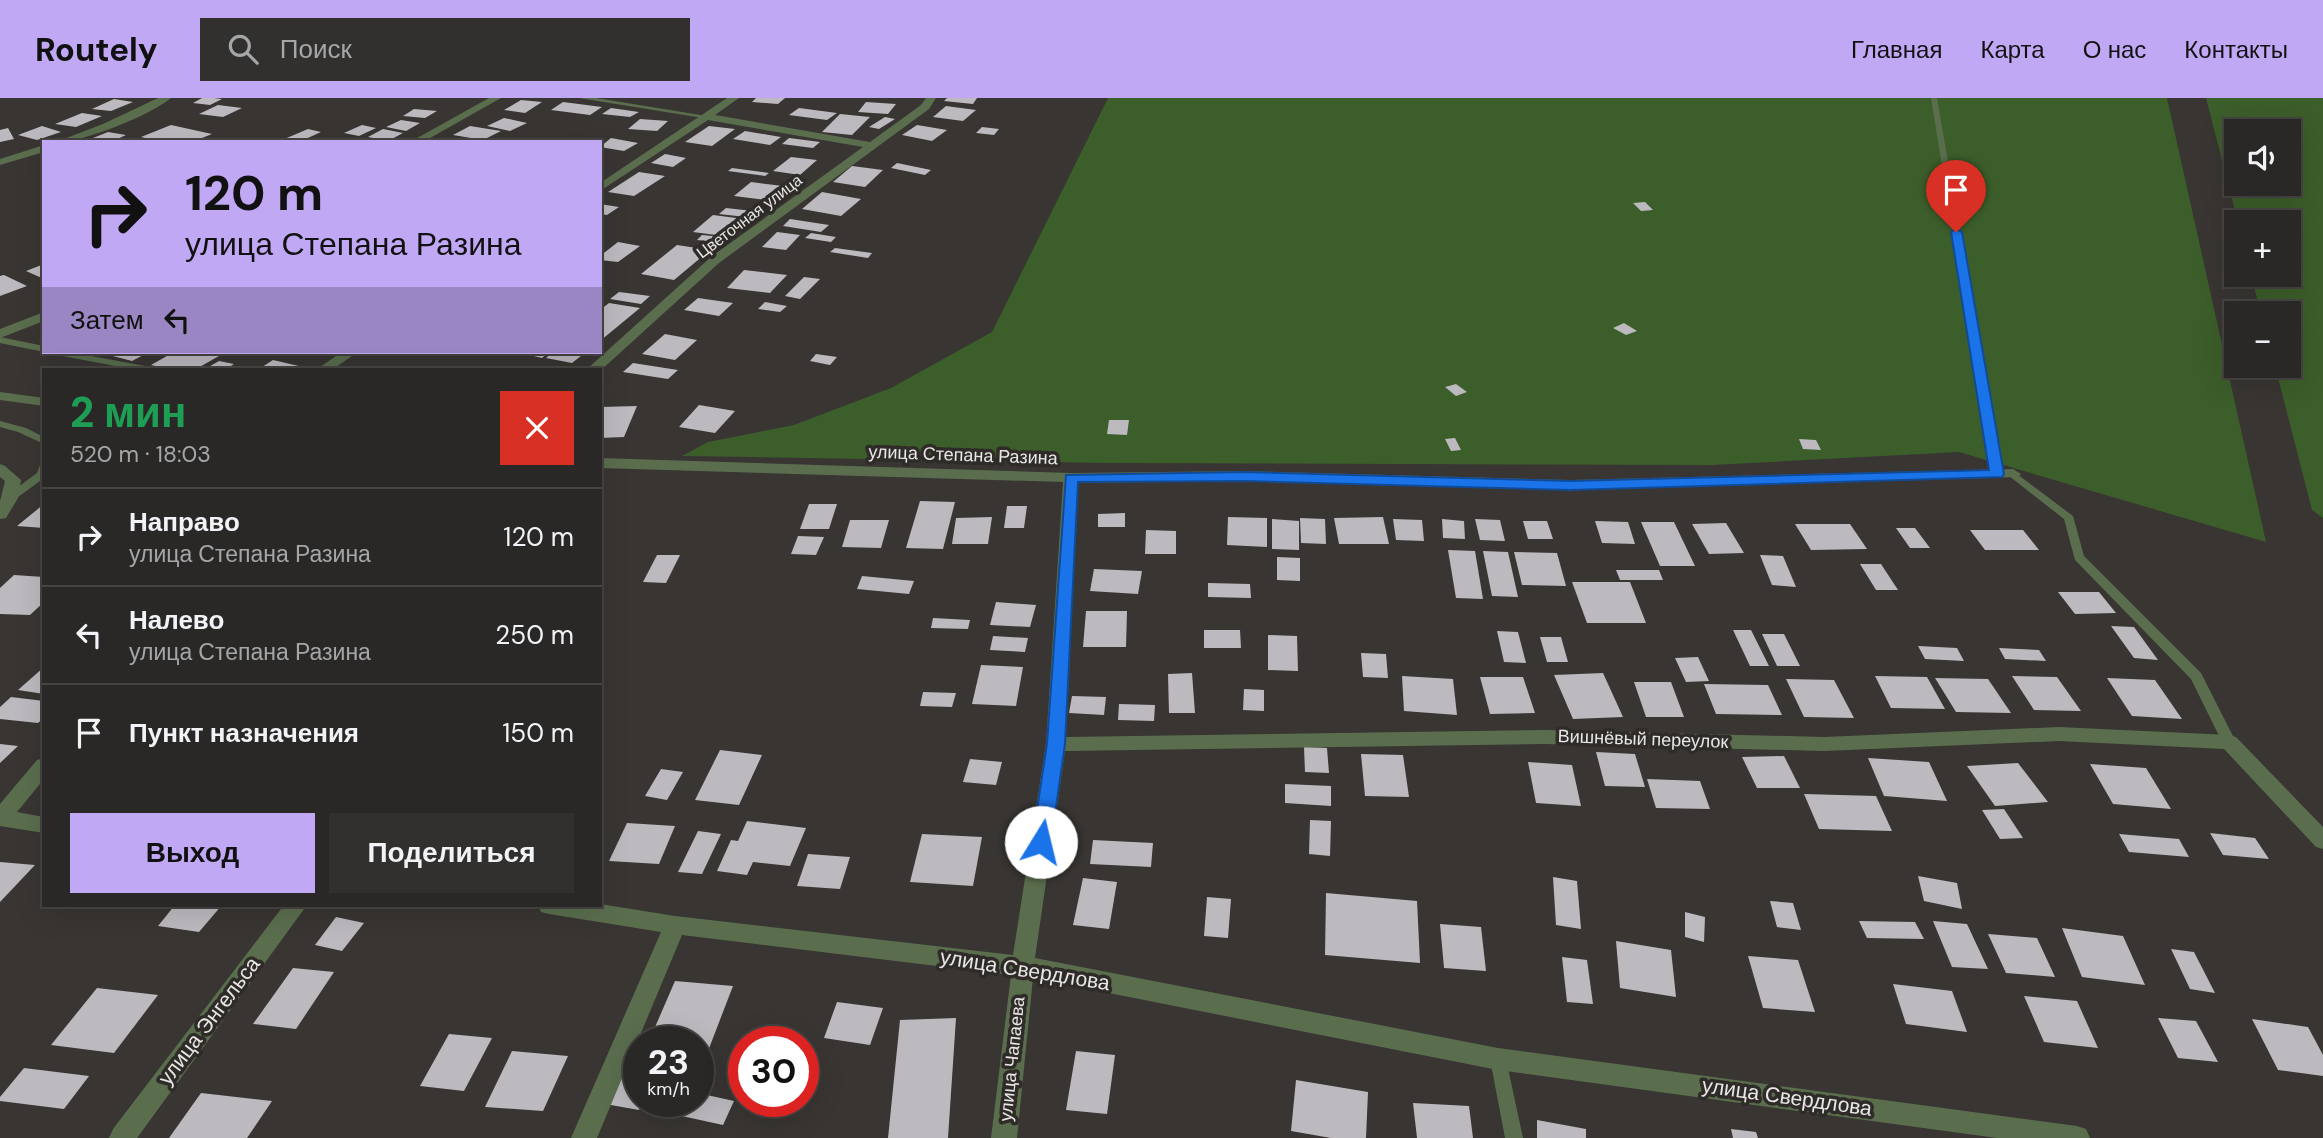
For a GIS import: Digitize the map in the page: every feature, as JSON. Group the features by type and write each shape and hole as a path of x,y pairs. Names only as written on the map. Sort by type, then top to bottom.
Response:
{"street":[{"path":"67,140 107,126 166,98"},
{"path":"419,140 496,98"},
{"path":"602,187 734,98"},
{"name":"Цветочная улица","path":"595,368 715,260 925,107 931,98"},
{"path":"709,117 870,145"},
{"path":"0,162 42,149"},
{"path":"0,334 42,317"},
{"path":"326,368 348,354"},
{"path":"0,396 42,402"},
{"name":"улица Степана Разина","path":"603,466 1071,478 1245,477 1570,485 2005,474"},
{"path":"0,470 13,480 10,498 0,514"},
{"name":"улица Чапаева","path":"1003,1138 1023,966 1056,744 1071,478"},
{"name":"Вишнёвый переулок","path":"1056,744 1545,737 1824,744 2059,734 2229,742"},
{"path":"2229,742 2323,841"},
{"path":"0,818 42,767"},
{"path":"0,818 42,825"},
{"name":"улица Энгельса","path":"122,1138 295,907"},
{"name":"улица Свердлова","path":"562,907 675,925 1023,966 1497,1059 1957,1128 2077,1138"},
{"path":"584,1138 675,925"}],"lane":[{"path":"582,98 709,117"},
{"path":"1934,98 2005,474 2069,518 2079,557 2196,676 2229,742"},
{"path":"0,340 42,349"},
{"path":"67,354 140,368"},
{"path":"0,424 22,430 42,440"},
{"path":"10,498 42,474"},
{"path":"1497,1059 1514,1138"}],"green space":[{"path":"1108,98 2167,98 2224,354 2224,378 2229,378 2266,542 1959,452 1712,465 1107,463 682,456 708,442 794,425 891,388 992,332"},
{"path":"2206,98 2323,98 2323,518 2312,510 2278,378 2301,378 2301,301 2258,301 2254,287 2301,287 2301,210 2235,210 2231,196 2301,196 2301,119 2224,119 2224,168"}],"building":[{"path":"202,98 222,99 210,105 193,103"},
{"path":"756,98 785,98 778,104 752,102"},
{"path":"947,98 977,98 973,104 944,101"},
{"path":"114,99 133,102 111,111 92,109"},
{"path":"521,100 542,102 525,113 504,110"},
{"path":"563,102 602,107 590,115 551,110"},
{"path":"866,102 896,104 888,114 858,112"},
{"path":"218,105 242,108 223,117 199,114"},
{"path":"946,106 976,110 963,121 933,117"},
{"path":"611,108 639,112 630,117 602,114"},
{"path":"799,108 837,113 827,120 789,115"},
{"path":"414,109 437,111 425,118 403,116"},
{"path":"82,113 102,116 76,127 55,124"},
{"path":"840,114 870,117 852,135 822,132"},
{"path":"885,117 895,119 879,129 869,127"},
{"path":"504,118 527,123 510,131 487,126"},
{"path":"640,119 668,121 657,131 628,129"},
{"path":"401,120 420,123 406,131 386,127"},
{"path":"171,125 212,134 197,140 154,140 141,137"},
{"path":"362,125 376,128 359,136 344,133"},
{"path":"917,125 947,130 932,141 902,135"},
{"path":"42,126 61,132 37,140 18,135"},
{"path":"470,126 501,131 483,140 453,135"},
{"path":"709,126 735,129 712,146 685,142"},
{"path":"982,127 999,129 994,135 976,133"},
{"path":"8,128 14,139 0,142 0,130"},
{"path":"308,129 321,132 303,140 282,140"},
{"path":"383,129 403,133 390,140 368,137"},
{"path":"745,131 781,137 770,145 733,139"},
{"path":"108,132 126,135 115,140 88,140"},
{"path":"611,138 638,143 624,151 602,145"},
{"path":"789,138 820,142 813,148 782,144"},
{"path":"665,154 686,158 673,167 651,163"},
{"path":"791,157 817,160 800,175 773,171"},
{"path":"897,163 931,170 925,175 891,168"},
{"path":"852,166 883,170 865,187 833,182"},
{"path":"732,168 769,173 765,176 728,171"},
{"path":"639,172 665,176 634,196 608,192"},
{"path":"751,182 783,186 766,200 734,196"},
{"path":"822,192 861,199 841,216 802,209"},
{"path":"1645,202 1653,210 1641,211 1633,203"},
{"path":"602,204 619,207 607,215 602,214"},
{"path":"726,208 753,211 746,217 719,214"},
{"path":"713,215 744,219 724,236 693,232"},
{"path":"790,219 829,225 821,232 783,226"},
{"path":"777,232 800,235 786,250 762,247"},
{"path":"811,233 836,237 831,242 805,238"},
{"path":"702,235 723,237 718,242 697,240"},
{"path":"618,242 640,246 618,262 602,260 602,254"},
{"path":"677,245 710,250 674,280 641,274"},
{"path":"835,248 872,253 868,258 830,252"},
{"path":"42,265 42,278 26,271"},
{"path":"744,270 787,275 770,293 727,288"},
{"path":"4,275 27,286 0,296 0,276"},
{"path":"804,277 820,279 800,299 785,296"},
{"path":"619,292 650,296 641,304 610,299"},
{"path":"698,298 733,303 719,316 684,310"},
{"path":"765,302 787,306 780,312 758,309"},
{"path":"609,303 640,308 602,339 602,308"},
{"path":"1624,323 1637,331 1626,335 1613,328"},
{"path":"665,334 697,340 675,360 642,354"},
{"path":"105,354 145,354 132,361"},
{"path":"170,354 222,354 198,368 164,368 151,365"},
{"path":"525,354 547,354 542,358"},
{"path":"551,354 583,354 572,363 546,358"},
{"path":"816,354 837,357 830,365 810,361"},
{"path":"273,360 303,367 301,368 261,368"},
{"path":"219,361 234,364 228,368 207,368"},
{"path":"633,363 678,370 668,379 623,372"},
{"path":"1456,384 1467,392 1456,396 1445,387"},
{"path":"699,405 735,411 715,433 679,427"},
{"path":"637,406 624,437 602,438 602,407"},
{"path":"1109,420 1129,420 1127,435 1107,434"},
{"path":"1455,438 1461,450 1451,451 1445,439"},
{"path":"1799,439 1816,440 1821,450 1803,449"},
{"path":"920,501 955,502 943,549 906,548"},
{"path":"809,504 837,504 829,529 800,529"},
{"path":"42,506 42,528 17,526"},
{"path":"1007,506 1027,506 1024,528 1004,528"},
{"path":"1125,513 1125,527 1098,527 1098,514"},
{"path":"992,517 988,544 952,544 956,518"},
{"path":"1228,517 1267,518 1267,547 1227,545"},
{"path":"1383,517 1389,544 1339,544 1334,518"},
{"path":"1300,518 1325,519 1326,544 1301,543"},
{"path":"1272,519 1299,521 1299,550 1272,549"},
{"path":"1393,519 1422,520 1424,541 1396,540"},
{"path":"1442,519 1464,521 1465,539 1443,538"},
{"path":"1475,519 1500,520 1505,541 1480,540"},
{"path":"850,520 889,520 881,548 842,547"},
{"path":"1523,521 1547,521 1553,539 1528,539"},
{"path":"1595,521 1628,522 1635,544 1602,543"},
{"path":"1641,522 1674,522 1695,566 1660,566"},
{"path":"1726,523 1744,553 1709,554 1692,524"},
{"path":"1795,524 1850,524 1867,549 1811,550"},
{"path":"1896,528 1915,528 1930,548 1910,548"},
{"path":"1146,530 1176,531 1176,554 1145,554"},
{"path":"1970,530 2023,530 2039,550 1985,550"},
{"path":"798,536 824,537 816,555 791,554"},
{"path":"1448,550 1475,551 1483,599 1456,598"},
{"path":"1483,551 1508,552 1518,597 1492,596"},
{"path":"1514,552 1557,553 1566,586 1522,585"},
{"path":"657,555 680,555 666,583 643,582"},
{"path":"1760,555 1783,556 1796,587 1772,585"},
{"path":"1277,557 1300,558 1300,581 1277,580"},
{"path":"1860,564 1881,564 1898,590 1876,590"},
{"path":"1094,569 1142,571 1138,594 1090,591"},
{"path":"1616,570 1659,570 1663,580 1620,580"},
{"path":"14,575 42,577 42,604 30,615 0,614 0,588"},
{"path":"862,576 914,581 909,594 857,589"},
{"path":"1572,582 1630,582 1646,623 1587,623"},
{"path":"1208,583 1250,584 1251,598 1208,597"},
{"path":"2058,592 2099,592 2116,613 2075,614"},
{"path":"996,602 1036,605 1030,627 990,625"},
{"path":"1086,611 1127,611 1126,647 1083,647"},
{"path":"933,618 970,620 968,629 931,628"},
{"path":"2111,626 2134,627 2158,660 2134,658"},
{"path":"1204,630 1240,630 1241,648 1204,648"},
{"path":"1733,630 1751,630 1769,666 1750,666"},
{"path":"1497,631 1518,632 1526,663 1504,662"},
{"path":"1762,634 1784,634 1800,666 1777,666"},
{"path":"1268,635 1297,636 1298,671 1268,670"},
{"path":"993,636 1028,638 1025,652 990,650"},
{"path":"1540,637 1561,637 1568,662 1547,662"},
{"path":"1918,646 1957,648 1964,661 1925,659"},
{"path":"1999,648 2039,650 2046,661 2005,659"},
{"path":"1361,653 1386,654 1388,678 1363,677"},
{"path":"1698,657 1709,681 1686,682 1675,658"},
{"path":"981,665 1023,667 1016,706 972,704"},
{"path":"42,669 42,694 18,690"},
{"path":"1192,673 1195,713 1169,713 1168,674"},
{"path":"1603,673 1623,717 1573,719 1554,675"},
{"path":"1402,676 1453,679 1457,715 1404,711"},
{"path":"1875,676 1927,677 1945,709 1891,708"},
{"path":"2012,676 2057,677 2081,711 2034,710"},
{"path":"1480,677 1523,677 1535,713 1490,714"},
{"path":"1935,678 1988,679 2011,713 1956,712"},
{"path":"2107,678 2155,680 2182,719 2132,716"},
{"path":"1786,679 1834,680 1854,718 1804,717"},
{"path":"1634,682 1671,682 1684,717 1646,717"},
{"path":"1704,684 1768,685 1782,715 1716,714"},
{"path":"1244,689 1264,690 1264,711 1243,710"},
{"path":"923,692 956,693 952,707 920,706"},
{"path":"1072,696 1106,697 1104,715 1069,713"},
{"path":"11,697 42,701 42,720 38,723 0,719 0,707"},
{"path":"1119,704 1155,705 1154,721 1118,720"},
{"path":"0,744 18,746 0,763"},
{"path":"1304,747 1327,748 1329,773 1305,772"},
{"path":"720,750 762,755 739,805 695,800"},
{"path":"1596,752 1635,754 1645,787 1605,786"},
{"path":"1361,754 1403,755 1409,797 1365,796"},
{"path":"1784,756 1800,788 1757,788 1742,757"},
{"path":"1868,758 1929,762 1947,801 1884,796"},
{"path":"970,759 1002,762 996,785 963,782"},
{"path":"1528,762 1572,765 1581,806 1536,803"},
{"path":"2018,763 2048,802 1995,806 1967,766"},
{"path":"2090,764 2146,768 2171,809 2113,804"},
{"path":"661,769 683,772 667,800 645,796"},
{"path":"1647,779 1700,781 1710,809 1656,808"},
{"path":"1285,784 1331,786 1331,806 1285,803"},
{"path":"1804,794 1876,796 1892,831 1819,829"},
{"path":"2004,809 2023,838 2000,839 1982,810"},
{"path":"1310,820 1331,821 1330,856 1309,854"},
{"path":"747,821 806,828 790,866 753,862 747,875 717,871 731,840 738,841"},
{"path":"627,823 675,826 659,864 609,861"},
{"path":"698,831 721,834 702,874 678,872"},
{"path":"2210,833 2255,838 2269,859 2223,855"},
{"path":"922,834 982,837 973,886 910,882"},
{"path":"2119,834 2179,839 2189,857 2129,852"},
{"path":"1093,840 1153,843 1151,867 1090,864"},
{"path":"808,854 850,857 840,889 797,886"},
{"path":"0,862 35,865 0,902"},
{"path":"1918,876 1957,883 1962,909 1924,901"},
{"path":"1553,877 1577,881 1581,929 1556,925"},
{"path":"1083,878 1117,882 1109,929 1073,925"},
{"path":"1326,893 1417,901 1420,963 1325,955"},
{"path":"1207,897 1231,899 1228,938 1204,936"},
{"path":"1770,901 1793,903 1801,930 1777,927"},
{"path":"173,907 220,907 199,932 158,926"},
{"path":"1685,912 1705,917 1704,942 1685,937"},
{"path":"336,917 364,923 342,951 315,945"},
{"path":"1859,921 1915,922 1924,939 1867,938"},
{"path":"1933,921 1967,924 1988,969 1952,967"},
{"path":"1440,924 1481,927 1486,971 1444,968"},
{"path":"2062,928 2123,936 2145,985 2082,977"},
{"path":"1988,934 2037,938 2055,977 2006,973"},
{"path":"1616,941 1671,950 1676,997 1620,988"},
{"path":"2171,949 2194,952 2215,993 2190,989"},
{"path":"1748,956 1798,960 1815,1012 1763,1008"},
{"path":"1562,957 1587,960 1593,1004 1567,1002"},
{"path":"293,968 334,972 296,1029 253,1024"},
{"path":"675,981 733,986 714,1035 714,1026 656,1026"},
{"path":"1893,984 1952,991 1967,1032 1906,1024"},
{"path":"97,988 158,995 114,1053 51,1045"},
{"path":"2024,996 2077,1001 2098,1048 2044,1042"},
{"path":"837,1002 883,1008 870,1045 824,1038"},
{"path":"956,1018 948,1138 888,1138 900,1020"},
{"path":"2158,1018 2196,1021 2218,1062 2178,1058"},
{"path":"2252,1019 2308,1027 2323,1055 2323,1076 2278,1070"},
{"path":"449,1034 492,1038 464,1091 420,1086"},
{"path":"512,1051 568,1056 543,1111 485,1107"},
{"path":"1076,1051 1115,1055 1107,1114 1066,1110"},
{"path":"24,1068 89,1076 64,1109 0,1101 0,1097"},
{"path":"619,1077 623,1077 623,1107 605,1104"},
{"path":"1296,1080 1368,1092 1366,1138 1331,1138 1291,1131"},
{"path":"201,1093 272,1101 247,1138 169,1138"},
{"path":"714,1097 728,1100 728,1114 723,1125 686,1117 714,1117"},
{"path":"1413,1103 1469,1106 1473,1138 1417,1138"},
{"path":"1537,1120 1586,1129 1586,1138 1537,1138"},
{"path":"1731,1129 1756,1132 1758,1138 1733,1138"}],"route":[{"path":"1041,842 1056,744 1071,478 1245,477 1570,485 1997,474 1956,232"}]}
